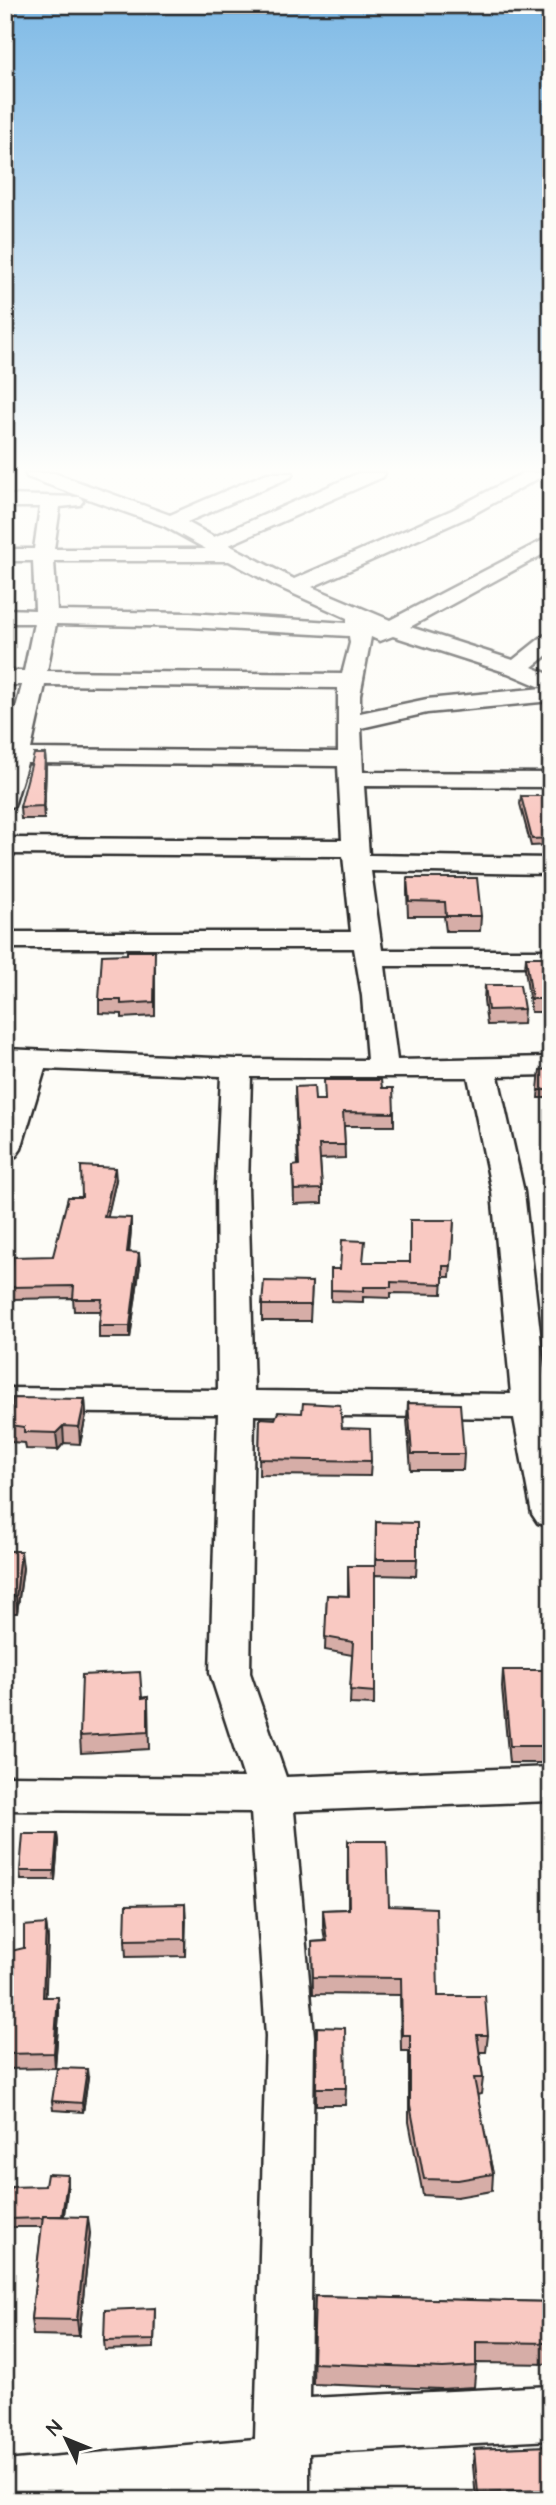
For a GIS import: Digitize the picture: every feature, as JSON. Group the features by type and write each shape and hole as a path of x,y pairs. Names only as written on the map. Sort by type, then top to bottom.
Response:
{"street":[{"path":"5,801 12,756 35,678 46,617 45,590"},
{"path":"298,590 359,629"},
{"path":"391,628 462,590"},
{"path":"5,616 391,628 516,668 551,683"},
{"path":"359,629 350,681 350,769 357,855 383,1068"},
{"path":"516,668 551,640"},
{"path":"5,678 350,681"},
{"path":"349,723 426,706 551,694"},
{"path":"12,756 551,780"},
{"path":"5,846 357,855 551,866"},
{"path":"5,940 368,949 551,958"},
{"path":"5,1149 19,1058 236,1068 481,1069 551,1066"},
{"path":"236,1068 233,1186 236,1402 230,1673 271,1795 290,2036 281,2463"},
{"path":"481,1069 508,1192 540,1406 551,1514"},
{"path":"5,1400 540,1406"},
{"path":"5,1793 271,1795 551,1784"},
{"path":"5,2489 281,2463 551,2413"}],"building":[{"path":"34,754 45,754 43,806 20,807"},
{"path":"521,796 547,796 551,808 551,838 532,839"},
{"path":"407,878 477,878 481,916 446,916 445,902 409,901"},
{"path":"127,951 155,951 154,1002 121,1004 121,1000 99,1000 102,955 127,954"},
{"path":"526,957 551,957 551,999 532,999"},
{"path":"485,985 520,985 524,1009 488,1010"},
{"path":"551,1069 551,1090 538,1090 540,1070"},
{"path":"324,1080 381,1080 382,1088 393,1088 394,1113 343,1112 345,1145 319,1145 322,1189 294,1190 293,1166 299,1165 295,1087 314,1086 315,1100 325,1100"},
{"path":"81,1166 115,1168 104,1217 131,1218 127,1252 139,1253 130,1326 99,1326 102,1299 73,1299 74,1286 10,1287 13,1257 53,1256 68,1197 82,1197"},
{"path":"545,1207 551,1207 551,1229 546,1229"},
{"path":"410,1220 454,1220 451,1266 443,1266 443,1284 391,1282 391,1287 364,1287 364,1291 331,1290 331,1269 340,1269 342,1240 365,1241 363,1262 410,1262"},
{"path":"264,1281 312,1282 311,1305 262,1305"},
{"path":"13,1398 85,1399 79,1427 63,1426 56,1433 24,1432 24,1427 10,1425"},
{"path":"303,1403 340,1405 342,1428 370,1429 371,1461 259,1459 260,1418 275,1419 278,1412 302,1413"},
{"path":"408,1403 460,1404 464,1454 412,1454"},
{"path":"376,1522 417,1523 417,1559 376,1559"},
{"path":"5,1551 21,1551 16,1596 5,1596"},
{"path":"348,1566 375,1566 375,1692 350,1690 353,1642 325,1637 327,1595 349,1596"},
{"path":"503,1670 551,1670 551,1746 510,1746"},
{"path":"140,1672 142,1698 148,1697 148,1732 80,1736 82,1675"},
{"path":"23,1834 57,1834 54,1871 20,1871"},
{"path":"348,1841 387,1841 389,1906 436,1908 438,1996 485,1996 488,2035 477,2035 483,2078 474,2078 493,2174 458,2180 424,2179 410,2105 410,2035 402,2035 401,1978 313,1977 312,1942 327,1941 323,1910 349,1909"},
{"path":"185,1904 185,1939 125,1940 126,1905"},
{"path":"46,1924 43,1997 58,1997 54,2053 5,2054 5,1998 11,1951 24,1948 24,1926"},
{"path":"317,2027 345,2028 346,2088 316,2088"},
{"path":"57,2068 87,2069 82,2103 52,2101"},
{"path":"47,2174 68,2175 62,2216 8,2219 11,2187 45,2186"},
{"path":"43,2216 88,2217 77,2320 31,2319"},
{"path":"315,2296 551,2302 551,2343 476,2342 476,2366 443,2368 313,2363"},
{"path":"155,2308 154,2340 104,2341 105,2310"},
{"path":"551,2446 551,2490 478,2493 474,2449"}]}
